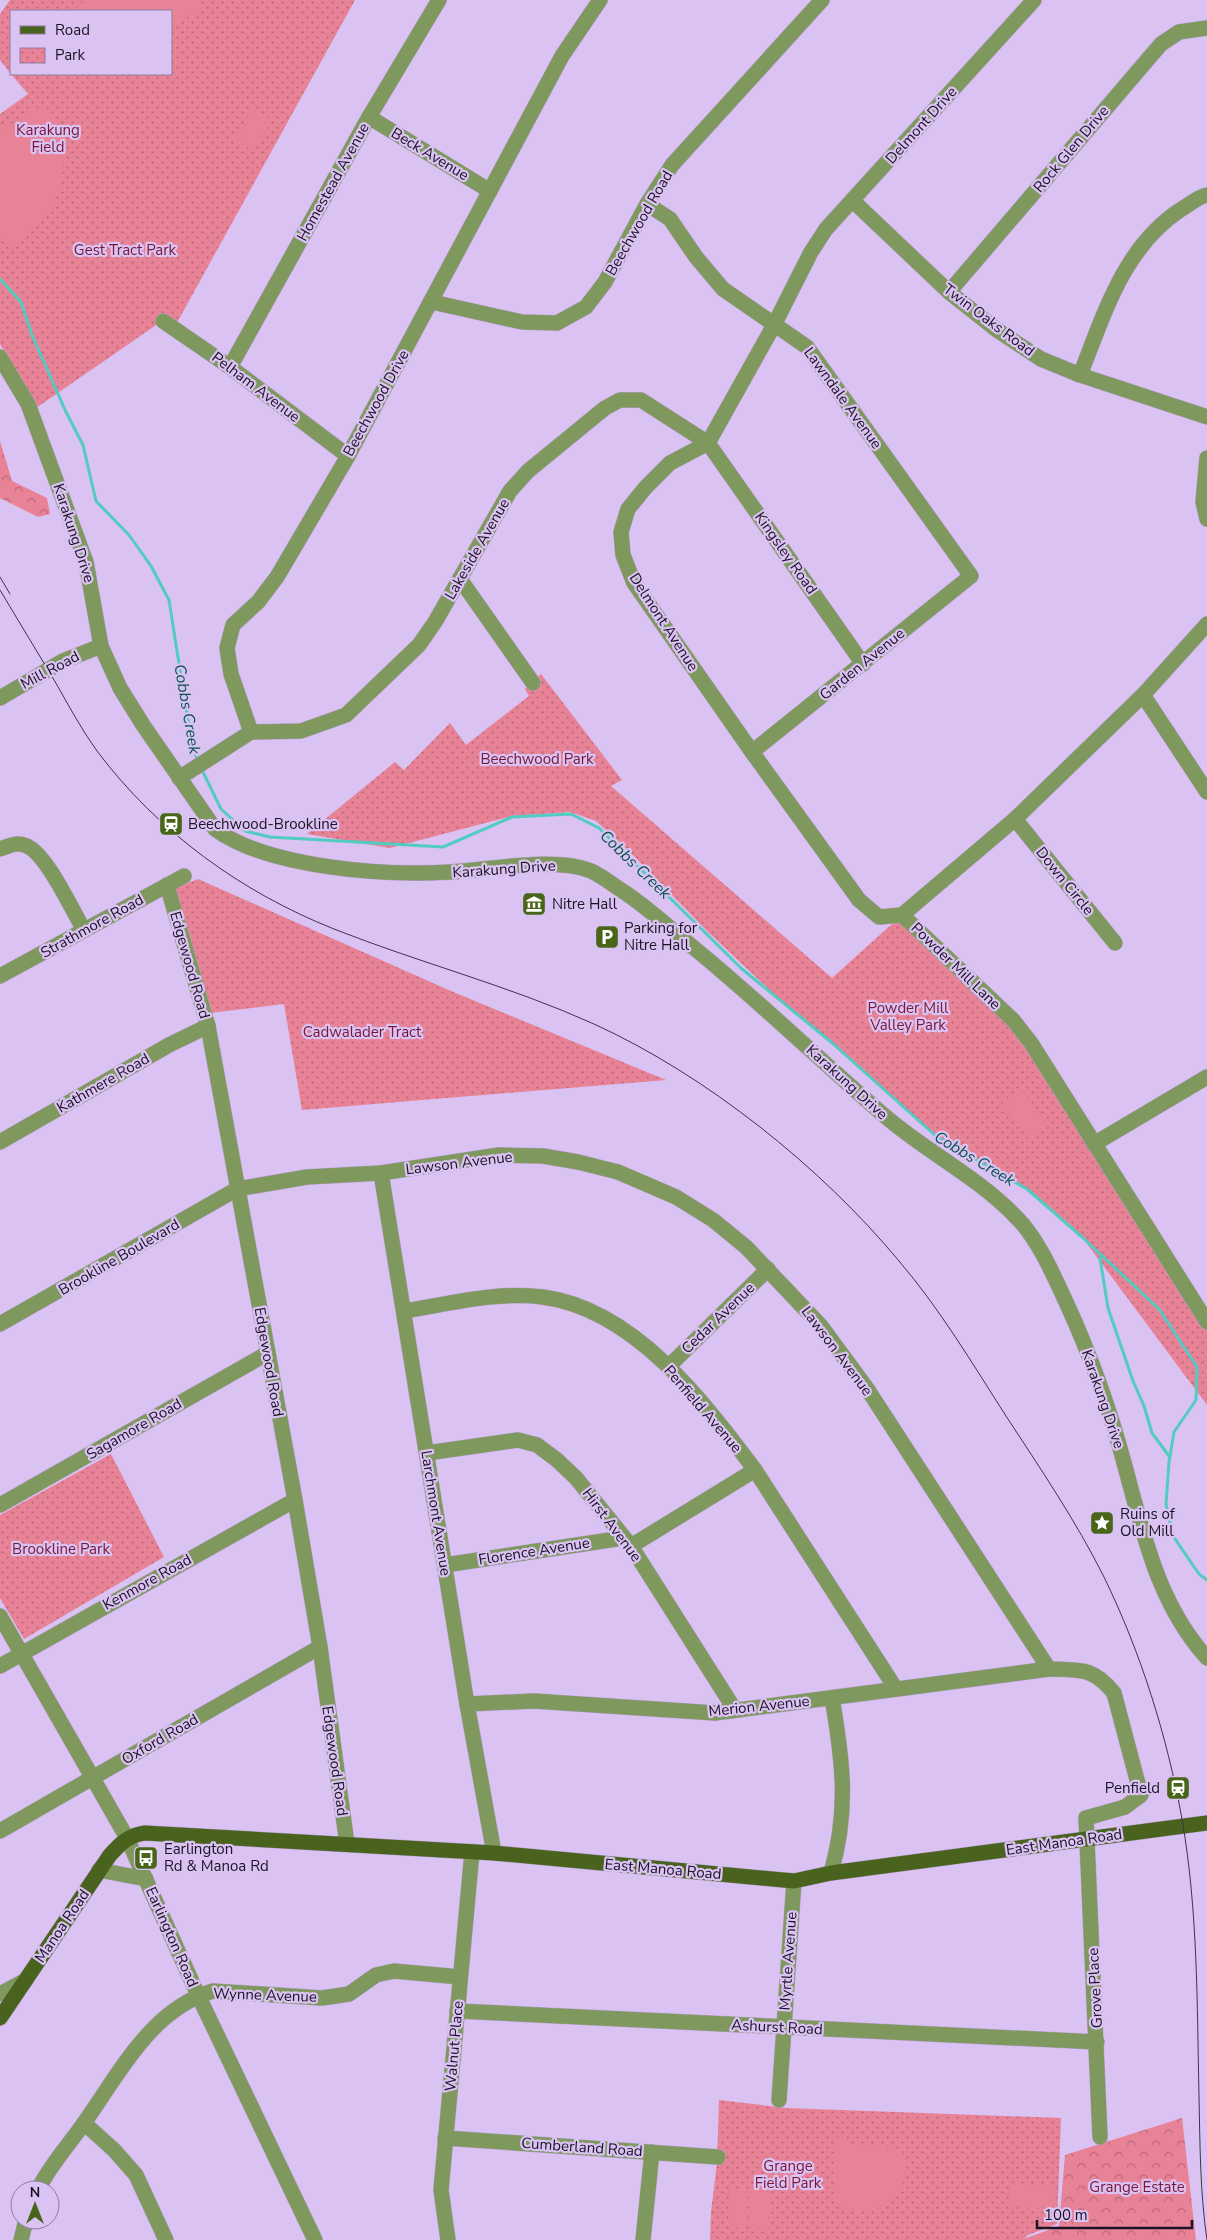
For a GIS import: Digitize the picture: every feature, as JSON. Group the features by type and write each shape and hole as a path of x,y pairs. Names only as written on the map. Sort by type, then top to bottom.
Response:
{"main road":[{"name":"East Manoa Road","path":"127,1838 145,1833 494,1853 794,1881 831,1873 1088,1840 1201,1823"},
{"name":"Manoa Road","path":"0,2018 99,1870 110,1855 127,1838"}],"street":[{"name":"Homestead Avenue","path":"230,366 369,117 438,0"},
{"name":"Beechwood Drive","path":"251,732 231,674 228,648 233,626 258,602 277,577 348,456 562,56 600,0"},
{"name":"Beechwood Road","path":"432,302 522,322 558,323 586,307 605,282 647,204 672,165 822,0"},
{"name":"Delmont Drive","path":"774,325 811,252 826,229 1034,0"},
{"name":"Rock Glen Drive","path":"949,292 1161,44 1179,32 1207,28"},
{"name":"Beck Avenue","path":"369,117 490,191"},
{"path":"1080,375 1115,286 1138,248 1166,220 1207,195"},
{"name":"Twin Oaks Road","path":"853,201 949,292 997,330 1041,359 1080,375 1207,417"},
{"name":"Lawndale Avenue","path":"647,204 670,219 696,257 723,289 774,325 791,334 807,347 971,576"},
{"name":"Pelham Avenue","path":"162,321 230,366 348,456"},
{"path":"708,443 774,325"},
{"name":"Karakung Drive","path":"0,357 28,404 86,562 100,646 120,688 184,775 216,829 228,838 250,849 298,861 366,872 447,872 555,864 590,870 626,893 740,984 913,1140 999,1201 1020,1220 1066,1301 1105,1400 1157,1576 1182,1624 1207,1658"},
{"name":"Lakeside Avenue","path":"251,732 301,730 346,715 419,645 435,622 510,491 528,471 605,408 620,400 641,400 708,443"},
{"name":"Kingsley Road","path":"708,443 864,664"},
{"name":"Delmont Avenue","path":"708,443 670,463 646,486 628,509 621,532 623,555 634,582 752,752 859,900 879,917 902,915"},
{"path":"1207,458 1203,502 1207,519"},
{"name":"Garden Avenue","path":"752,752 864,664 971,576"},
{"path":"460,579 533,683"},
{"name":"Powder Mill Lane","path":"1207,624 1143,695 1015,819 902,915 1013,1020 1031,1043 1207,1322"},
{"name":"Mill Road","path":"0,698 63,661 100,646"},
{"path":"1143,695 1207,792"},
{"path":"184,775 251,732"},
{"name":"Down Circle","path":"1015,819 1115,943"},
{"path":"0,849 14,843 27,846 44,860 84,930"},
{"name":"Strathmore Road","path":"0,976 184,876"},
{"name":"Edgewood Road","path":"167,885 208,1026 320,1647 347,1844"},
{"name":"Kathmere Road","path":"0,1142 169,1045 208,1026"},
{"path":"1094,1144 1207,1076"},
{"name":"Lawson Avenue","path":"237,1189 307,1177 381,1172 499,1155 543,1156 578,1162 618,1172 676,1197 713,1220 746,1247 822,1326 868,1390 1049,1669"},
{"name":"Larchmont Avenue","path":"381,1172 467,1704 494,1853"},
{"name":"Brookline Boulevard","path":"0,1324 237,1189"},
{"name":"Cedar Avenue","path":"668,1367 768,1269"},
{"name":"Penfield Avenue","path":"404,1311 478,1299 520,1296 544,1297 598,1314 625,1330 684,1382 755,1470 896,1689"},
{"name":"Sagamore Road","path":"0,1505 268,1353"},
{"name":"Hirst Avenue","path":"427,1453 518,1440 537,1445 557,1460 576,1478 627,1542 735,1710"},
{"name":"Florence Avenue","path":"445,1565 627,1542 755,1470"},
{"name":"Kenmore Road","path":"0,1666 295,1500"},
{"name":"Earlington Road","path":"0,1616 127,1838 198,1995 315,2240"},
{"name":"Oxford Road","path":"0,1831 320,1647"},
{"path":"1049,1669 1086,1671 1103,1679 1114,1693 1140,1789 1141,1795 1125,1807 1086,1818 1088,1840"},
{"name":"Merion Avenue","path":"467,1704 534,1701 715,1712 1049,1669"},
{"path":"831,1873 840,1843 843,1806 842,1755 832,1698"},
{"name":"Grove Place","path":"1088,1840 1100,2137"},
{"name":"Walnut Place","path":"448,2240 441,2190 472,1852"},
{"path":"99,1870 146,1879"},
{"name":"Myrtle Avenue","path":"780,2100 794,1881"},
{"name":"Wynne Avenue","path":"43,2180 126,2061 155,2026 198,1995 213,1991 322,1998 340,1996 359,1989 376,1975 394,1971 460,1978"},
{"path":"0,1994 26,1980"},
{"name":"Ashurst Road","path":"456,2011 1097,2042"},
{"path":"84,2123 114,2150 136,2175 166,2240"},
{"name":"Cumberland Road","path":"445,2138 718,2157"},
{"path":"643,2240 652,2152"}],"green space":[{"name":"Gest Tract Park","path":"10,0 355,0 174,328 162,321 36,408 0,344 0,114 28,94 12,75 172,75 172,10 10,10 10,73 0,60 0,14"},
{"path":"85,0 197,0 203,5 172,29 172,10 75,10"},
{"name":"Karakung Field","path":"44,104 55,124 61,144 63,164 60,184 53,203 42,220 27,235 8,247 0,233 0,131"},
{"path":"252,109 272,120 254,151 234,140"},
{"path":"0,441 12,481 47,498 50,514 38,517 0,498"},
{"name":"Powder Mill Valley Park","path":"541,674 622,780 611,786 832,978 902,915 1013,1020 1207,1322 1207,1405 1082,1237 1027,1189 937,1137 855,1063 793,1012 707,931 625,847 596,821 570,812 512,816 390,848 307,834 395,762 404,770 450,723 466,745 529,696 525,689"},
{"name":"Cadwalader Tract","path":"198,879 451,991 666,1080 302,1110 284,1004 210,1013 173,889"},
{"path":"1021,1088 1049,1126 1030,1140 1002,1102"},
{"name":"Brookline Park","path":"111,1454 164,1557 24,1639 0,1598 0,1515"},
{"name":"Grange Field Park","path":"719,2100 786,2108 1061,2118 1057,2224 1028,2235 1023,2240 710,2240 711,2212 717,2163"},
{"name":"Grange Estate","path":"1182,2118 1196,2240 1021,2240 1059,2226 1065,2155"},
{"path":"839,2136 848,2143 902,2149 906,2169 905,2178 896,2194 884,2206 862,2211 837,2206 836,2151 833,2142"},
{"path":"1010,2183 1056,2186 1055,2209 1009,2207"},
{"path":"730,2190 748,2190 746,2228 728,2227"},
{"path":"752,2191 770,2192 768,2229 751,2228"}],"waterway":[{"name":"Cobbs Creek","path":"0,279 21,302 32,335 66,412 83,445 96,501 129,535 151,566 169,600 189,727 197,760"},
{"name":"Cobbs Creek","path":"201,768 221,809 245,831 270,837 443,847 512,817 571,814 599,828 742,969 831,1042 937,1137 1027,1189 1159,1309 1197,1367 1196,1400 1174,1432 1169,1462 1166,1504 1173,1536 1199,1574 1207,1580"},
{"name":"Cobbs Creek","path":"1100,1258 1108,1308 1133,1381 1144,1406 1152,1433 1169,1456"}],"tram line":[{"path":"0,577 10,594"},
{"path":"0,590 97,751 147,808 174,833 204,856 234,878 300,914 366,941 562,1010 636,1045 678,1069 759,1126 798,1158 868,1226 928,1298 1070,1515 1104,1577 1130,1635 1151,1695 1176,1788 1191,1888 1197,1992 1201,2168 1207,2240"}],"place":[{"name":"Beechwood-Brookline","path":"171,824"},
{"name":"Nitre Hall","path":"534,904"},
{"name":"Parking for Nitre Hall","path":"607,937"},
{"name":"Ruins of Old Mill","path":"1102,1523"},
{"name":"Penfield","path":"1178,1788"},
{"name":"Earlington Rd & Manoa Rd","path":"146,1858"}],"park label":[{"name":"Beechwood Park","path":"537,759"}]}
